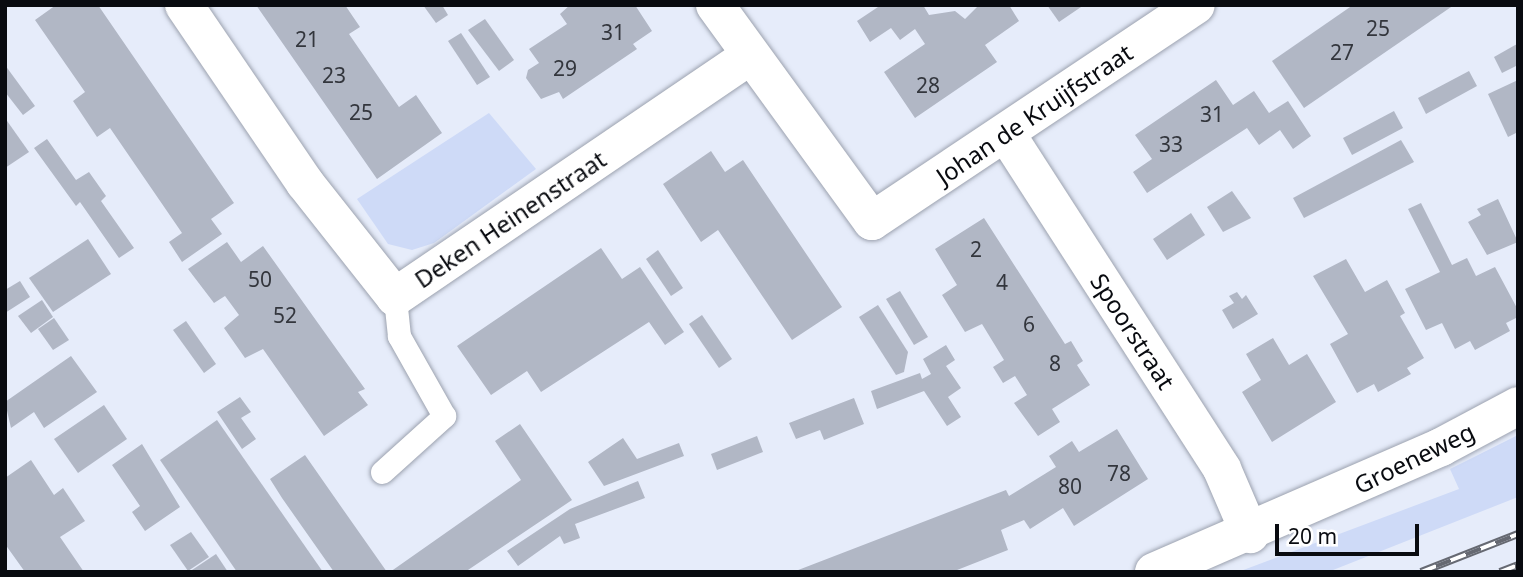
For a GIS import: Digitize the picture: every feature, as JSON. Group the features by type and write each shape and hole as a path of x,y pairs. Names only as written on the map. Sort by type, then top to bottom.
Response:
{"street":[{"name":"Deken Heinenstraat","path":"184,5 305,183 395,298 750,56"},
{"path":"715,5 750,56"},
{"name":"Johan de Kruijfstraat","path":"750,56 872,221 1007,135 1196,5"},
{"name":"Spoorstraat","path":"1007,135 1222,469 1250,534"},
{"name":"Groeneweg","path":"1154,572 1250,534 1441,447 1518,406"}],"lane":[{"path":"382,472 444,416 398,336 395,298"}],"shaded area":[{"path":"489,113 536,169 434,243 412,250 388,244 357,199"},
{"path":"1518,435 1518,497 1328,572 1238,572 1459,489 1450,469"}],"building":[{"path":"56,5 98,5 234,203 211,219 222,234 182,262 169,242 182,233 110,128 97,137 73,101 85,92 35,20"},
{"path":"256,5 345,5 360,27 349,34 399,107 416,95 442,133 377,179"},
{"path":"423,5 442,5 448,15 436,23"},
{"path":"570,5 635,5 652,31 633,44 637,49 563,99 559,92 541,99 526,78 528,70 539,63 529,49 567,24 560,14"},
{"path":"881,5 923,5 929,15 955,11 965,19 979,5 1009,5 1019,21 985,45 997,62 915,118 884,72 925,44 915,29 900,40 891,28 870,42 857,21"},
{"path":"1047,5 1084,5 1059,22"},
{"path":"1353,5 1454,5 1304,108 1272,61"},
{"path":"485,19 514,60 499,71 468,30"},
{"path":"461,33 490,77 477,85 448,41"},
{"path":"1517,44 1518,65 1502,73 1494,57"},
{"path":"5,65 35,106 23,115 5,92"},
{"path":"1469,71 1477,86 1426,114 1418,98"},
{"path":"1216,80 1233,105 1254,91 1269,113 1288,101 1311,136 1293,149 1280,130 1259,145 1247,128 1147,193 1133,172 1152,159 1135,135"},
{"path":"1518,80 1518,132 1508,137 1488,94"},
{"path":"1394,111 1403,128 1352,155 1343,138"},
{"path":"5,118 29,152 5,168"},
{"path":"47,139 76,180 89,172 106,196 101,201 134,248 119,258 80,202 76,206 34,148"},
{"path":"1401,140 1414,162 1304,218 1293,198"},
{"path":"711,151 725,172 743,160 842,307 792,340 718,230 701,242 663,184"},
{"path":"1232,191 1251,218 1223,232 1207,207"},
{"path":"1498,199 1518,242 1487,255 1468,222 1481,215 1477,209"},
{"path":"1421,203 1452,265 1467,258 1476,276 1495,267 1518,310 1518,317 1506,323 1510,331 1475,350 1470,341 1455,349 1442,323 1426,330 1405,289 1440,272 1408,209"},
{"path":"1191,213 1205,235 1167,260 1153,239"},
{"path":"984,218 1065,344 1071,341 1083,361 1077,365 1090,385 1052,409 1060,422 1038,436 1014,403 1027,395 1015,376 1003,383 993,367 1004,360 982,324 965,332 942,295 957,285 935,249"},
{"path":"88,239 111,274 53,312 29,278"},
{"path":"227,242 241,262 263,246 365,389 358,392 368,405 324,436 263,349 245,358 224,328 239,315 225,296 214,303 188,269"},
{"path":"601,248 622,279 640,267 684,332 665,345 649,322 541,392 527,371 491,395 457,346"},
{"path":"658,250 683,288 671,296 646,259"},
{"path":"1346,259 1365,292 1387,280 1405,313 1400,316 1424,358 1407,368 1411,374 1378,392 1374,384 1357,393 1330,344 1348,334 1313,276"},
{"path":"20,281 30,297 5,313 5,290"},
{"path":"900,291 928,337 914,345 886,299"},
{"path":"1237,292 1242,299 1246,295 1258,314 1233,329 1222,310 1234,303 1229,296"},
{"path":"42,300 53,317 31,333 18,316"},
{"path":"878,305 908,352 904,372 896,375 859,317"},
{"path":"702,315 732,359 719,368 689,324"},
{"path":"54,318 69,340 53,350 38,329"},
{"path":"186,321 216,364 204,373 173,330"},
{"path":"1273,338 1289,365 1307,354 1336,402 1272,442 1242,392 1261,380 1246,354"},
{"path":"946,345 955,360 946,366 961,388 948,397 961,417 947,426 924,391 877,409 871,391 920,373 922,379 931,374 923,359"},
{"path":"71,356 97,392 44,428 34,412 11,428 5,402"},
{"path":"240,397 251,412 241,418 256,439 242,449 217,412"},
{"path":"854,398 864,424 824,440 820,430 796,439 789,423"},
{"path":"104,405 127,439 78,473 54,439"},
{"path":"217,420 323,572 237,572 160,460"},
{"path":"520,424 572,500 465,572 390,572 521,480 495,441"},
{"path":"1117,429 1148,479 1074,526 1063,508 1030,529 1024,520 1001,530 1008,550 952,572 793,572 1006,490 1009,496 1056,467 1049,456 1072,441 1079,452"},
{"path":"757,436 763,452 717,470 711,454"},
{"path":"623,438 637,459 679,443 684,456 604,486 588,462"},
{"path":"142,444 180,507 145,531 132,512 140,506 112,465"},
{"path":"305,455 387,572 334,572 282,498 270,479"},
{"path":"31,460 54,495 63,488 85,521 60,537 84,572 25,572 5,544 5,478"},
{"path":"638,481 645,498 575,524 580,538 564,544 560,536 518,566 507,551 570,509"},
{"path":"191,532 209,557 188,571 170,545"},
{"path":"216,554 228,572 193,572 192,570"}],"railway":[{"path":"1421,572 1518,534"},
{"path":"1500,572 1518,565"}]}
